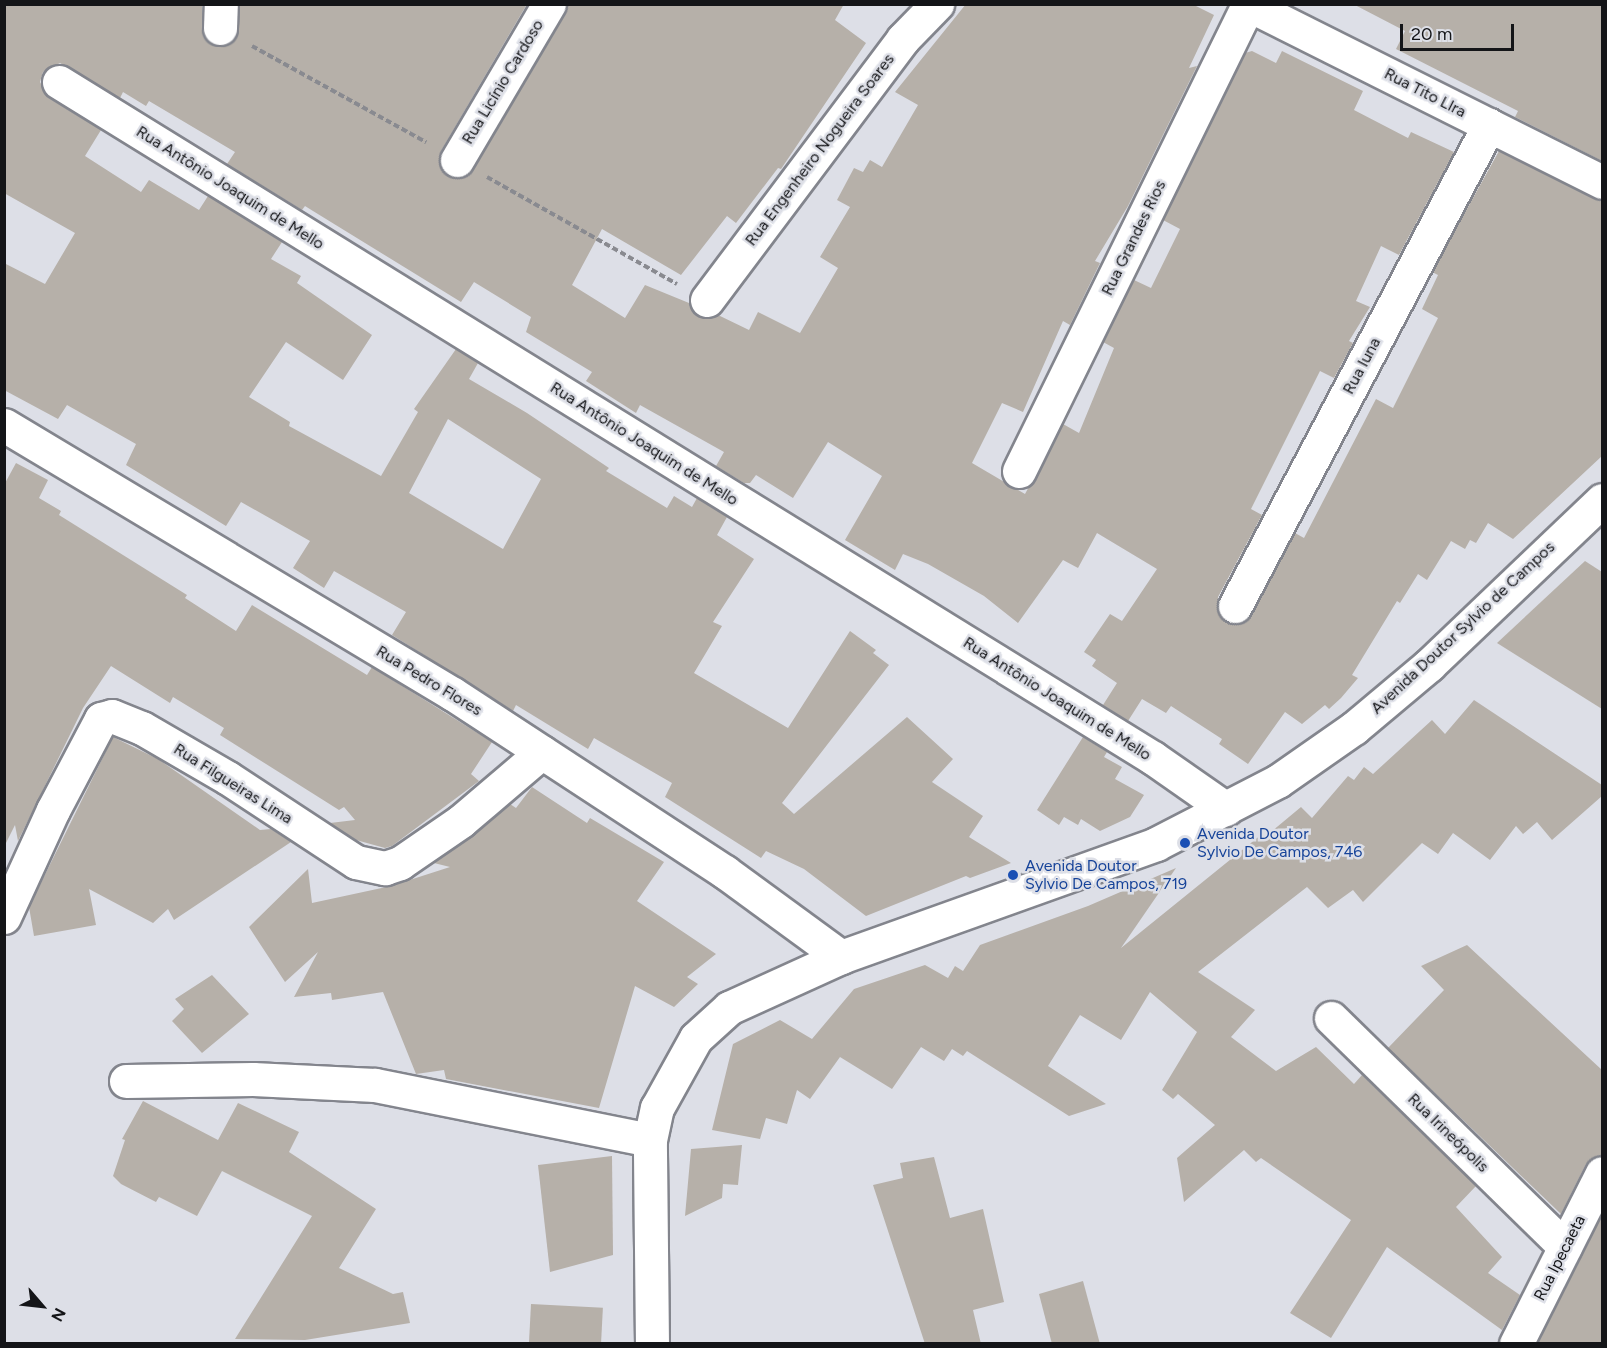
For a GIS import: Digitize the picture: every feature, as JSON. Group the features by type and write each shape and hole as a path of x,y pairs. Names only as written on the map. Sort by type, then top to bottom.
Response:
{"street":[{"name":"Rua Licínio Cardoso","path":"457,160 549,4"},
{"path":"903,4 903,39"},
{"name":"Rua Engenheiro Nogueira Soares","path":"707,300 903,39 937,4"},
{"name":"Rua Tito LIra","path":"1247,5 1602,182"},
{"name":"Rua Grandes Rios","path":"1019,471 1247,5"},
{"name":"Rua Antônio Joaquim de Mello","path":"59,82 1153,758 1226,809"},
{"name":"Rua Iuna","path":"1235,606 1489,125"},
{"name":"Rua Pedro Flores","path":"4,425 453,694 753,891 841,957"},
{"name":"Avenida Doutor Sylvio de Campos","path":"652,1344 650,1140 657,1108 696,1038 729,1008 841,957 1156,844 1278,781 1354,728 1429,665 1602,500"},
{"name":"Rua Filgueiras Lima","path":"4,917 53,810 101,719 112,716 142,728 356,862 385,868 399,863 461,821 542,752"},
{"name":"Rua Irineópolis","path":"1331,1018 1565,1247"},
{"path":"126,1081 253,1079 375,1084 650,1140"},
{"name":"Rua Ipecaeta","path":"1516,1344 1602,1173"}],"building":[{"path":"4,4 202,4 203,36 220,47 236,38 240,4 527,4 441,151 441,170 457,179 473,170 568,4 844,4 835,20 866,43 781,169 778,168 736,223 727,216 681,275 602,229 572,285 625,318 645,285 689,303 695,315 704,318 718,315 749,330 758,312 800,333 838,268 820,257 850,207 837,200 854,168 863,172 870,160 882,167 918,105 895,92 966,4 1192,4 1214,15 1189,68 1197,66 1128,206 1095,261 1100,263 1070,325 1063,321 1023,412 1002,403 972,463 1025,494 1063,424 1079,433 1114,348 1103,342 1134,280 1151,288 1180,229 1163,220 1245,53 1252,51 1276,63 1282,51 1363,91 1354,110 1408,138 1411,132 1454,152 1399,255 1381,246 1356,301 1370,307 1349,341 1353,343 1334,378 1320,371 1251,509 1262,515 1218,597 1220,616 1236,625 1251,615 1295,533 1304,538 1376,399 1393,408 1438,318 1422,309 1438,275 1432,272 1499,151 1602,201 1602,456 1513,539 1488,523 1476,543 1470,540 1465,549 1451,541 1427,580 1418,574 1400,603 1397,601 1352,675 1358,678 1341,698 1329,709 1325,705 1302,724 1285,712 1248,764 1219,744 1222,739 1171,706 1166,713 1142,699 1128,721 1103,705 1117,683 1092,666 1096,660 1084,652 1110,614 1122,621 1157,569 1097,533 1078,568 1063,560 1018,623 984,596 928,564 903,554 895,570 845,540 882,476 828,442 793,498 756,475 750,483 744,483 716,466 724,452 640,405 636,413 586,381 592,372 526,332 531,317 474,282 461,302 305,206 302,210 227,164 235,152 149,101 146,106 123,92 120,98 60,63 43,72 40,82 49,98 101,130 85,156 141,192 149,180 199,210 208,196 282,242 271,259 301,276 297,283 372,335 343,380 286,342 249,397 290,422 289,426 381,476 418,412 414,409 456,349 478,363 469,379 527,413 609,468 606,471 667,508 674,496 692,507 697,498 727,517 717,535 754,559 713,622 722,626 694,673 788,728 850,631 876,650 873,653 889,665 782,803 794,814 907,717 953,759 932,782 983,816 969,837 1011,863 970,878 966,876 866,916 804,869 766,851 761,858 665,797 672,783 594,738 588,749 516,705 513,711 392,635 406,612 334,571 324,588 293,568 310,541 241,502 226,526 126,465 136,444 67,405 58,419 4,390 4,263 45,284 75,233 4,193","holes":["448,419 541,479 503,549 409,493"]},
{"path":"1353,4 1602,4 1602,161 1515,117 1518,111 1396,49 1405,31"},
{"path":"16,463 48,480 39,498 61,511 59,515 187,595 185,598 236,631 252,605 367,675 372,667 492,742 471,774 479,781 392,846 385,848 356,840 330,823 355,820 344,807 339,810 220,735 224,728 173,697 170,703 111,666 83,708 18,841 15,825 4,847 4,485"},
{"path":"1585,561 1602,572 1602,709 1497,643"},
{"path":"1474,700 1602,785 1602,796 1552,840 1537,822 1523,834 1516,826 1490,860 1453,833 1438,854 1422,843 1363,902 1353,890 1328,908 1307,887 1198,972 1255,1010 1231,1037 1276,1071 1316,1047 1354,1084 1362,1075 1476,1186 1456,1207 1502,1257 1488,1273 1520,1295 1502,1330 1387,1247 1331,1338 1290,1313 1351,1220 1261,1158 1256,1162 1244,1150 1184,1202 1177,1158 1215,1125 1178,1094 1173,1099 1162,1090 1197,1032 1150,992 1121,1040 1080,1015 1048,1066 1106,1104 1069,1116 967,1051 963,1056 952,1049 944,1061 921,1047 892,1089 840,1057 810,1099 797,1090 787,1124 766,1118 760,1139 712,1130 733,1044 780,1020 812,1039 854,989 925,965 948,978 955,966 963,971 980,945 1088,906 1176,868 1121,948 1262,834 1265,837 1301,807 1312,818 1348,776 1354,780 1364,767 1373,774 1432,720 1445,734"},
{"path":"113,737 158,759 260,830 271,829 291,842 174,920 168,909 153,923 89,889 96,925 34,936 29,907"},
{"path":"1083,737 1107,752 1104,757 1122,767 1115,779 1144,795 1130,817 1100,831 1081,819 1078,825 1064,817 1059,825 1037,810"},
{"path":"532,787 587,823 590,818 664,862 637,901 716,954 687,977 698,984 674,1007 635,986 599,1108 446,1079 444,1070 416,1074 383,992 332,1000 331,993 294,997 318,952 285,982 249,927 308,869 312,903 391,886 450,867 434,863 510,804 516,808"},
{"path":"1467,945 1602,1070 1602,1155 1586,1164 1561,1214 1388,1048 1444,990 1421,966"},
{"path":"212,975 249,1014 202,1053 172,1021 184,1009 175,999"},
{"path":"143,1101 218,1140 238,1103 299,1132 289,1152 376,1209 339,1268 393,1294 403,1292 410,1323 305,1340 235,1339 312,1216 222,1171 197,1216 159,1197 156,1202 121,1184 113,1176 125,1140 122,1139"},
{"path":"742,1145 738,1185 723,1184 722,1198 685,1216 691,1149"},
{"path":"612,1156 613,1255 550,1272 538,1165"},
{"path":"934,1157 950,1218 983,1209 1004,1302 973,1310 981,1344 925,1344 873,1185 903,1178 900,1163"},
{"path":"1602,1214 1602,1344 1537,1344"},
{"path":"1083,1281 1100,1344 1052,1344 1039,1294"},
{"path":"531,1304 603,1308 601,1344 529,1344"}],"place":[{"name":"Avenida Doutor Sylvio De Campos, 746","path":"1185,843"},
{"name":"Avenida Doutor Sylvio De Campos, 719","path":"1013,875"}]}
